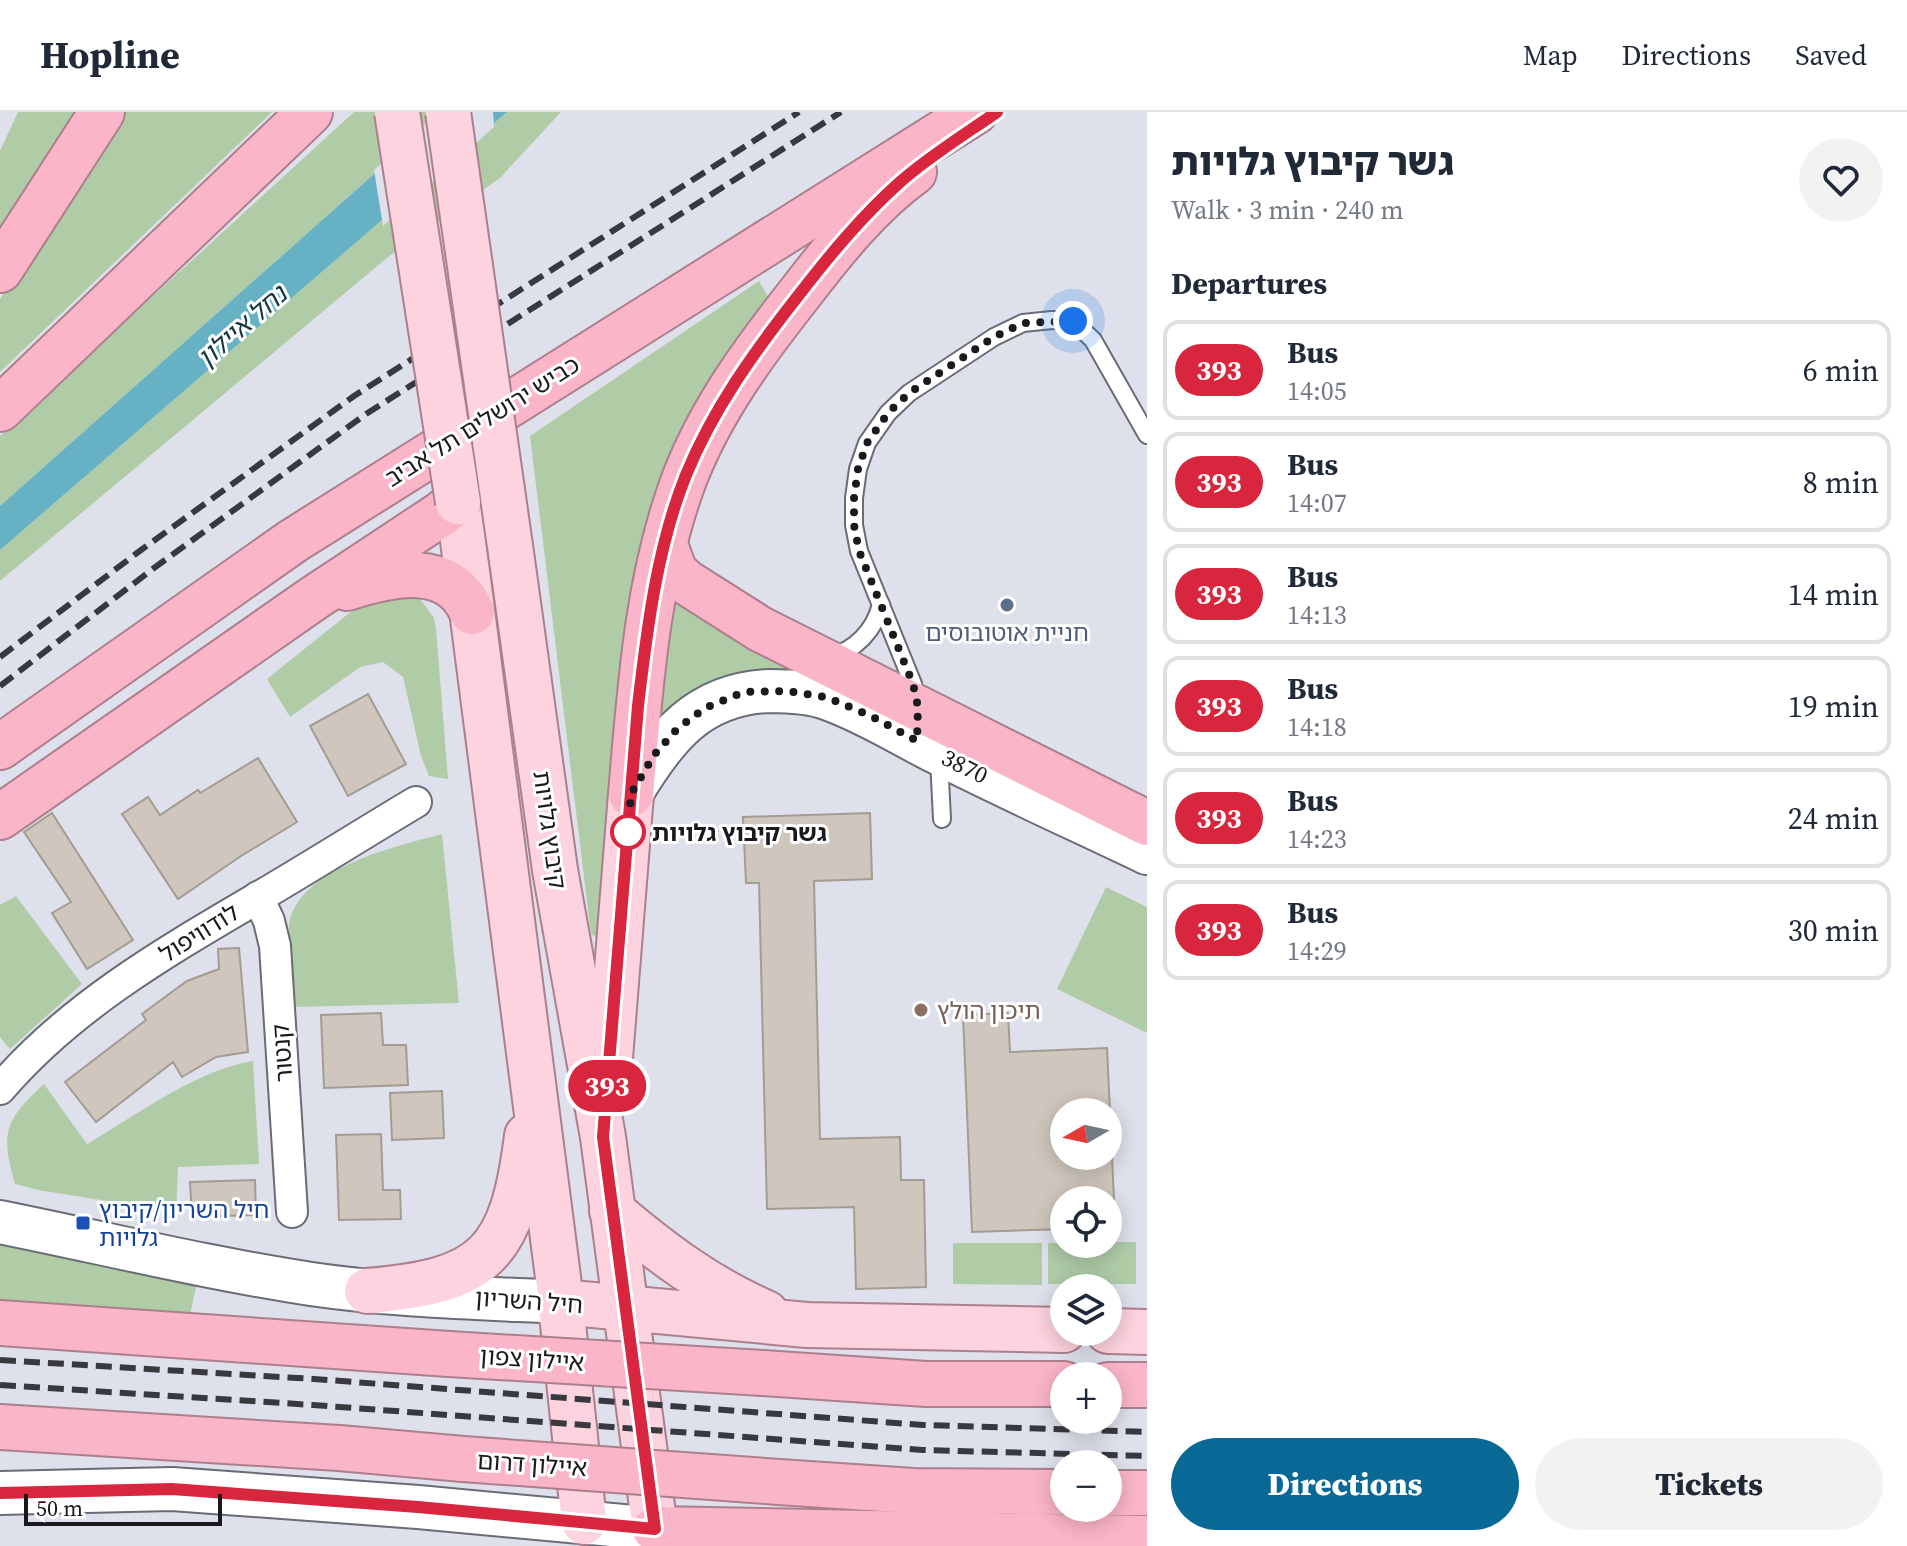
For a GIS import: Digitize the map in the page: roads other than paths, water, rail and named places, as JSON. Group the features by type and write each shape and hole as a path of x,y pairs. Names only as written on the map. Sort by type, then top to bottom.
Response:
{"highway":[{"path":"0,270 102,112"},
{"path":"0,409 310,112"},
{"name":"כביש ירושלים תל אביב","path":"0,747 293,541 975,112"},
{"path":"631,794 644,651 665,545 686,476 718,410 750,357 811,278 869,212 900,182 997,112"},
{"path":"0,817 314,598 444,512 486,478 499,458"},
{"path":"665,545 675,572 686,582 760,629 820,659 924,734 1147,823"},
{"path":"314,598 386,577 424,575 452,585 462,593 472,612"},
{"name":"איילון צפון","path":"0,1323 926,1384 1050,1384"},
{"path":"1122,1385 1147,1385"},
{"name":"איילון דרום","path":"0,1427 339,1448 913,1491 1050,1492"},
{"path":"1122,1493 1147,1493"},
{"path":"655,1538 915,1535 1147,1538"},
{"path":"859,1546 915,1535"}],"main road":[{"name":"קיבוץ גלויות","path":"397,112 444,512 466,566 561,1302 585,1534"},
{"name":"קיבוץ גלויות","path":"448,112 555,870 603,1137 655,1538"},
{"name":"3870","path":"631,794 654,755 677,729 705,708 744,692 786,691 826,697 924,734 1147,853"},
{"path":"603,1137 631,794"},
{"path":"367,1291 452,1278 478,1263 491,1251 508,1219 521,1169 527,1137 529,1053"},
{"path":"612,1211 672,1260 740,1302 773,1316 807,1325"},
{"name":"חיל השריון","path":"9,1216 232,1271 367,1291 561,1302 807,1325 1050,1330"},
{"path":"1122,1331 1147,1332"},
{"path":"0,1493 172,1489 418,1507 585,1534 655,1538"},
{"path":"418,1507 461,1526 494,1546"}],"street":[{"name":"לודוויפול","path":"0,1089 47,1040 86,1007 178,945 416,802"},
{"name":"קנטור","path":"258,897 269,921 275,946 292,1212"}],"lane":[{"path":"942,819 913,684 859,551 854,525 854,498 858,469 867,443 888,413 909,393 994,337 1023,323 1073,321 1093,340 1147,435"},
{"path":"820,659 852,648 865,636 879,613 878,597"}],"water":[{"name":"נחל איילון","path":"444,112 507,112 0,550 0,506"}],"railway":[{"path":"0,657 141,550 354,396 799,112"},
{"path":"0,686 154,568 366,414 841,112"},
{"path":"0,1360 314,1379 923,1425 1147,1432"},
{"path":"0,1385 922,1450 1147,1456"}],"place":[{"name":"חניית אוטובוסים","path":"1007,605"},
{"name":"גשר קיבוץ גלויות","path":"628,832"},
{"name":"תיכון הולץ","path":"921,1010"},
{"name":"חיל השריון/קיבוץ גלויות","path":"83,1223"}]}
